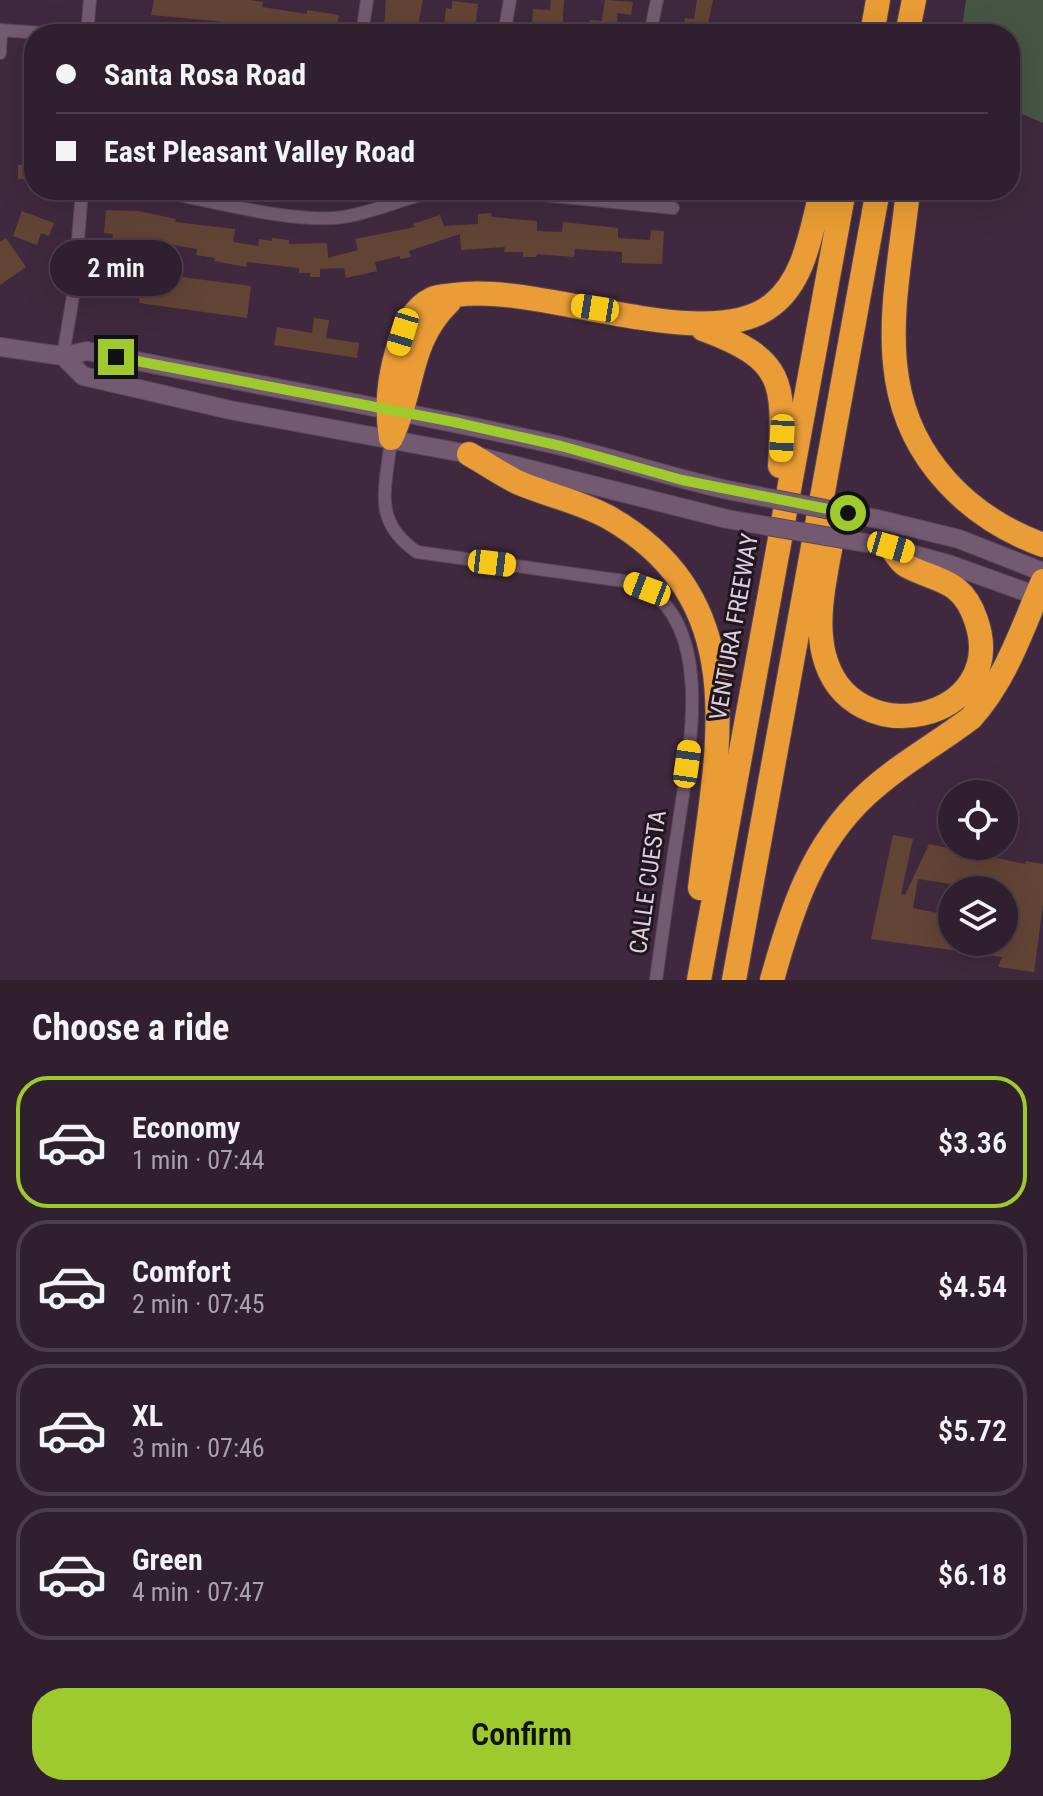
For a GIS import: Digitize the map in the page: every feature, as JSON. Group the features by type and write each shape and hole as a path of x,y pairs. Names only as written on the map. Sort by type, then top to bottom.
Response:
{"highway":[{"path":"874,24 878,0"},
{"path":"909,24 914,0"},
{"path":"924,24 926,0"},
{"path":"391,438 395,411 419,343 429,323 456,295 503,293 687,324 735,322 758,314 785,293 804,256 819,200"},
{"name":"VENTURA FREEWAY","path":"696,980 842,200"},
{"path":"734,980 876,200"},
{"path":"907,200 894,338 897,379 916,437 936,469 984,517 1009,533 1043,545"},
{"path":"687,324 751,349 767,364 778,387 782,438 770,580"},
{"path":"848,358 839,493 821,629 825,659 838,685 865,708 895,717 924,715 958,698 970,683 978,664 980,640 976,621 970,607 952,586 941,578 904,565 881,546"},
{"path":"469,454 517,481 604,515 631,531 669,567 697,608 706,631 718,683 720,716 696,980"},
{"path":"772,980 804,882 834,830 868,793 940,741 985,702 997,685 1041,591"}],"main road":[{"path":"0,347 63,356 87,351 561,446 653,473 959,539 1043,572"},
{"path":"63,356 83,376 230,410 469,454 727,519 881,546 1041,591"}],"street":[{"path":"88,24 90,0"},
{"path":"363,24 367,0"},
{"path":"506,24 510,0"},
{"path":"652,24 657,0"},
{"path":"0,53 0,30 24,32"},
{"path":"63,356 74,290 81,200"},
{"path":"210,200 323,218 358,214 408,200"},
{"path":"635,200 673,208"},
{"name":"CALLE CUESTA","path":"391,438 384,485 387,520 394,533 417,552 624,581 647,589 664,605 677,626 687,653 693,704 656,980"}],"green space":[{"path":"966,0 1043,0 1043,123 1020,113 1020,24 962,24"}],"building":[{"path":"154,0 248,0 263,2 262,7 339,15 338,24 246,24 151,15"},
{"path":"386,0 423,0 418,24 384,24"},
{"path":"551,0 564,0 563,24 532,24 533,9 550,10"},
{"path":"605,0 633,2 631,15 618,13 616,24 589,24 590,20 602,21"},
{"path":"697,0 713,0 708,24 684,24 685,18 694,19"},
{"path":"452,1 478,4 476,24 444,24 446,8 452,9"},
{"path":"24,90 24,179 18,179 18,165 23,165"},
{"path":"106,210 139,211 176,219 175,222 235,229 233,242 258,246 259,239 272,241 272,238 289,240 289,244 327,243 328,258 358,250 355,239 415,227 413,224 440,215 444,226 478,224 478,214 491,213 492,217 537,221 537,231 562,232 563,222 618,228 618,238 650,240 651,230 664,231 662,264 622,263 622,252 575,249 574,257 537,254 536,257 523,257 523,252 504,252 505,247 461,250 460,234 409,251 411,257 400,259 400,256 375,262 377,271 346,278 344,268 320,269 320,277 310,277 310,273 299,273 299,268 247,262 246,267 196,255 197,249 130,238 129,248 112,246 113,234 104,233"},
{"path":"22,211 54,223 49,236 41,233 37,245 13,236"},
{"path":"6,238 26,267 0,285 0,242"},
{"path":"143,272 251,286 247,318 139,303"},
{"path":"314,318 329,320 326,338 359,343 357,358 274,345 277,327 312,333"},
{"path":"893,835 913,839 901,894 905,895 929,844 938,846 938,860 1006,860 1043,864 1043,905 1034,972 998,967 1002,957 995,956 1018,956 1018,876 938,876 938,882 918,879 913,908 938,913 938,948 871,939"}],"route":[{"path":"116,357 454,422 561,446 682,480 848,513"}]}
